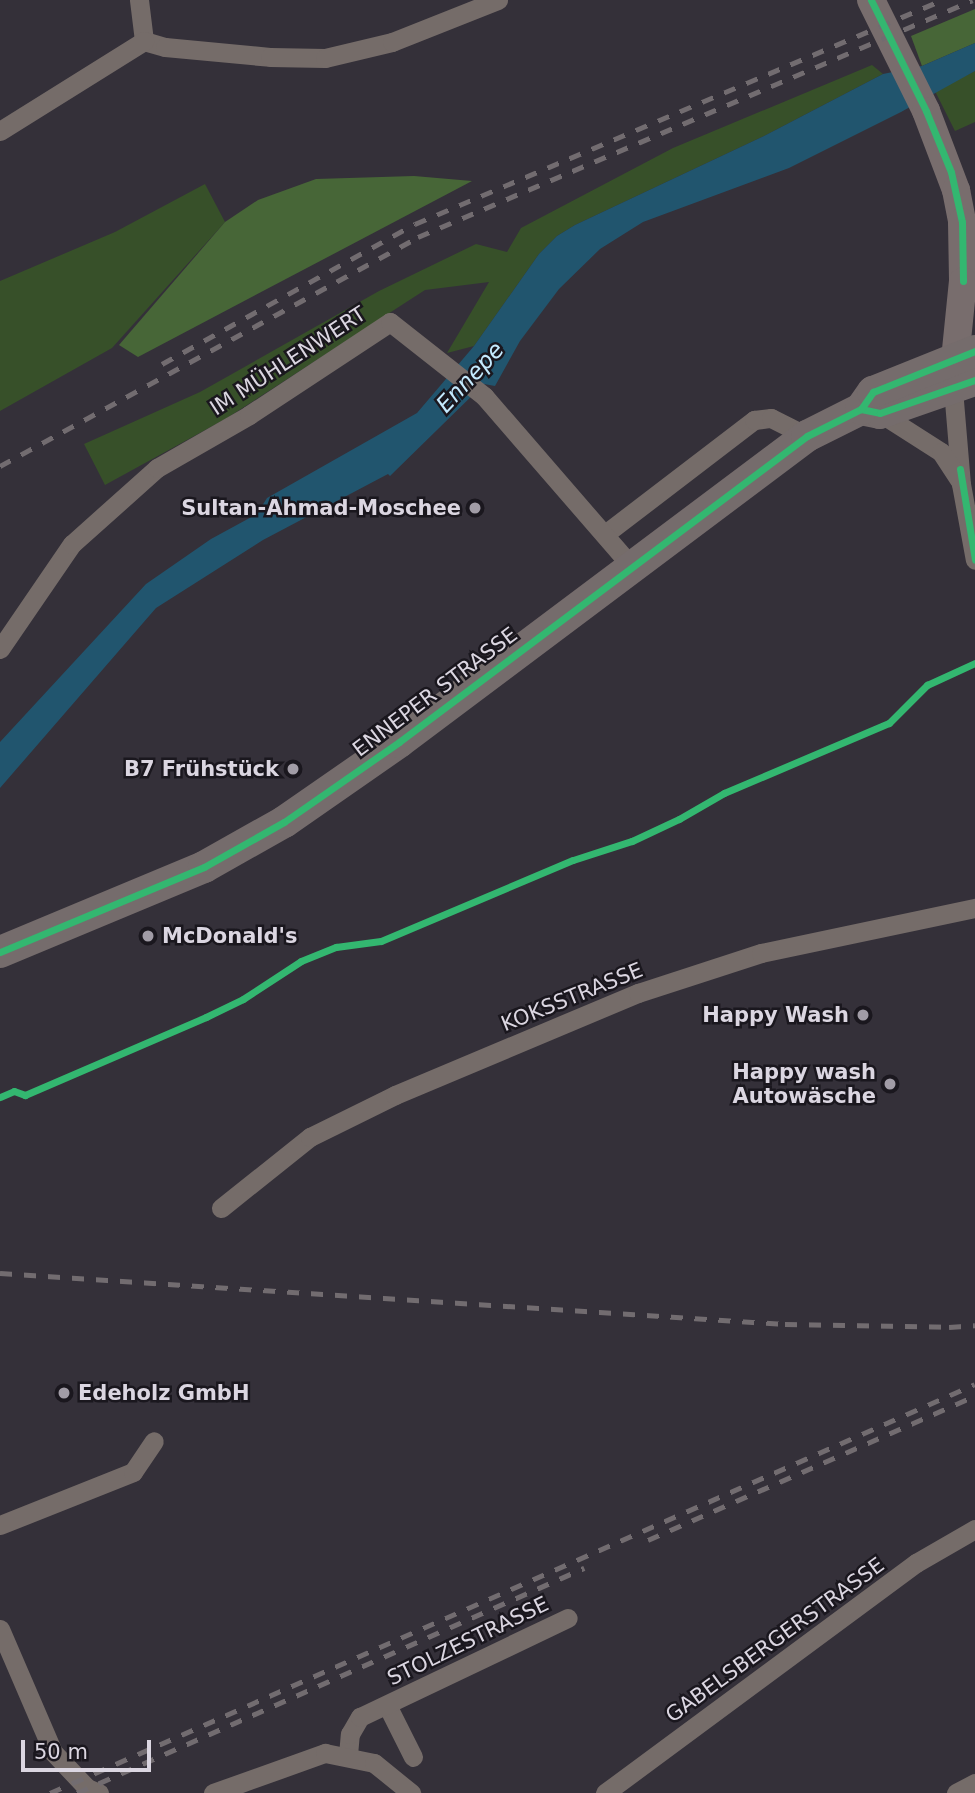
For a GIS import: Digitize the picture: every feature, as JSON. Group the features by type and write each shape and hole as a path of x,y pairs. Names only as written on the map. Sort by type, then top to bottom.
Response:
{"main road":[{"path":"871,0 926,111 956,190 969,287 964,370"},
{"name":"ENNEPER STRASSE","path":"0,952 204,867 284,822 399,742 807,436 870,411 873,392 964,370"}],"street":[{"path":"139,0 144,41"},
{"path":"0,131 144,41 165,47 270,57 325,58 392,42 498,0"},
{"name":"IM MÜHLENWERT","path":"0,649 72,544 158,468 249,415 390,323 484,396 631,566"},
{"path":"964,370 961,484 975,560"},
{"path":"870,411 941,452 961,484"},
{"path":"604,534 754,420 771,418 807,436"},
{"name":"KOKSSTRASSE","path":"220,1208 310,1137 395,1095 638,993 761,953 975,908"},
{"path":"0,1525 134,1472 154,1441"},
{"name":"GABELSBERGERSTRASSE","path":"605,1793 916,1563 975,1529"},
{"name":"STOLZESTRASSE","path":"348,1755 350,1734 360,1717 568,1618"},
{"path":"0,1629 53,1752 87,1788 99,1793"},
{"name":"STOLZESTRASSE","path":"387,1705 413,1757"},
{"path":"212,1793 325,1753 348,1755 374,1763 411,1793"},
{"path":"956,1793 975,1783"}],"green space":[{"path":"975,9 975,43 922,66 911,36"},
{"path":"872,65 883,74 764,136 557,236 539,254 474,346 447,353 489,282 425,290 227,418 105,485 84,444 200,392 379,291 476,244 507,252 521,228 673,148"},
{"path":"975,71 975,122 955,131 935,91"},
{"path":"414,176 472,181 138,357 119,345 225,222 258,200 316,179"},
{"path":"205,184 225,222 112,348 0,411 0,281 115,232"}],"water":[{"name":"Ennepe","path":"975,43 975,71 901,112 789,168 643,222 600,249 559,289 520,341 495,386 484,384 390,476 388,474 263,540 156,608 0,788 0,742 146,584 211,539 257,514 267,498 417,413 474,346 539,254 557,236 764,136 883,74 922,66"}],"railway":[{"path":"162,364 415,224 942,0"},
{"path":"0,466 418,237 973,0"},
{"path":"0,1273 785,1324 949,1327 975,1325"},
{"path":"50,1793 975,1384"},
{"path":"648,1540 975,1396"},
{"path":"77,1793 584,1568"}],"cycle path":[{"path":"871,0 926,111 951,172 962,222 963,281"},
{"path":"0,952 204,867 284,822 399,742 807,436 861,409 873,392 975,351"},
{"path":"861,409 880,413 975,380"},
{"path":"960,469 975,560"},
{"path":"0,1097 14,1091 25,1095 206,1017 243,999 301,961 336,947 381,941 573,860 632,841 679,819 724,793 889,723 927,685 975,663"}],"place":[{"name":"Sultan-Ahmad-Moschee","path":"475,508"},
{"name":"B7 Frühstück","path":"293,769"},
{"name":"McDonald's","path":"148,936"},
{"name":"Happy Wash","path":"863,1015"},
{"name":"Happy wash Autowäsche","path":"890,1084"},
{"name":"Edeholz GmbH","path":"64,1393"}]}
